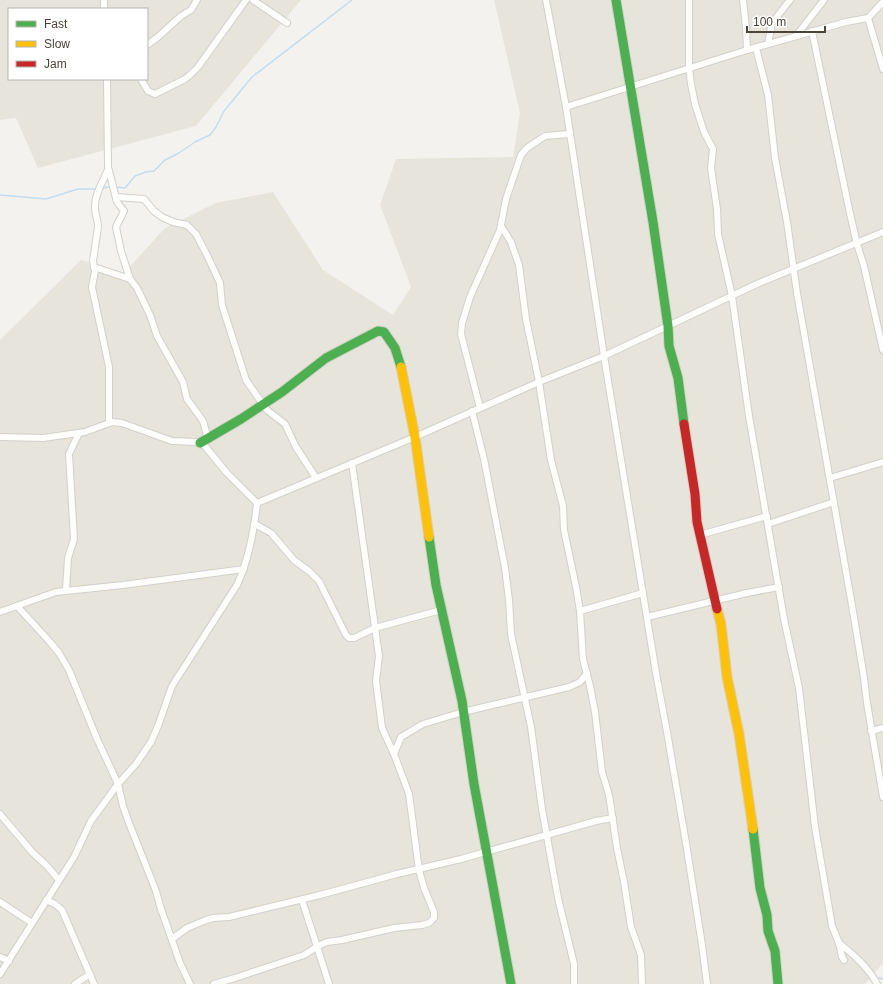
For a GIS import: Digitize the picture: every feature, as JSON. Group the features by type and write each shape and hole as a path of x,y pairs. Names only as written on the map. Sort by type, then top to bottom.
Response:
{"street":[{"path":"148,43 158,37 181,16 191,10 196,0"},
{"path":"142,80 148,91 155,94 191,74 198,67 246,0"},
{"path":"253,0 287,23"},
{"path":"546,0 566,107 604,356 646,617 686,843 707,984"},
{"path":"616,0 631,86 668,326 669,346 678,378 687,450 695,494 696,514 723,636 728,687 739,734 751,809 760,888 768,918 768,931 775,951 778,984"},
{"path":"689,0 689,68 693,98 705,136 713,149 711,168 716,203 718,234 732,296 750,423 779,588 800,695 815,827 832,926 844,960"},
{"path":"743,0 747,50"},
{"path":"768,44 772,23 790,0"},
{"path":"796,36 824,0"},
{"path":"566,107 747,50 846,22 868,18 883,2"},
{"path":"868,18 881,57 883,69"},
{"path":"812,31 857,244 864,266 883,350"},
{"path":"756,48 768,95 773,143 787,222 793,270 860,653 871,731 883,797"},
{"path":"106,80 108,169 117,202 124,211 116,227 130,279 137,288 150,315 157,336 183,382 187,398 203,421 204,441 227,473 258,503"},
{"path":"480,408 461,334 461,326 473,288 501,226 502,212 519,161 524,151 547,135 569,134"},
{"path":"108,169 95,200 98,227 93,261 95,272 93,289 109,367 109,423"},
{"path":"116,197 144,199 154,211 162,217 173,222 187,225 193,229 218,279 222,305 246,380 270,412 285,424 296,447 316,478"},
{"path":"501,226 511,242 518,260 526,319 539,382 551,460 563,506 564,530 580,611 583,659 595,712 602,772 609,795 631,927 641,955 642,984"},
{"path":"258,503 415,437 539,382 604,356 759,283 857,244 883,232"},
{"path":"94,267 130,279"},
{"path":"0,437 43,438 79,433 109,423 117,422 129,424 172,441 204,441 282,392 326,358 373,333 381,331 387,335 397,354 403,374 415,437 434,573 457,677 474,784 488,852 511,984"},
{"path":"472,411 484,459 505,568 511,634 535,751 536,774 559,904 574,964 574,984"},
{"path":"66,590 68,558 74,539 69,454 79,433"},
{"path":"830,478 883,462"},
{"path":"214,984 304,955 318,946 332,941 394,928 422,925 434,918 434,912 424,888 419,870 411,814 411,801 394,754 381,725 376,681 379,656 352,463"},
{"path":"768,524 834,502"},
{"path":"0,974 78,850 91,821 118,784 136,764 151,742 172,686 237,586 244,569 255,524 258,503"},
{"path":"700,535 767,516"},
{"path":"255,524 272,534 294,560 319,581 348,636 354,638 375,628 441,610"},
{"path":"0,612 66,590 124,585 244,569"},
{"path":"646,617 747,593 779,588"},
{"path":"580,611 643,593"},
{"path":"17,606 59,653 69,670 97,739 118,784 127,818 156,891 180,963 190,984"},
{"path":"394,754 399,739 425,723 463,712 573,685 582,681 587,673"},
{"path":"871,731 883,728"},
{"path":"0,814 32,852 59,880"},
{"path":"172,939 187,928 206,920 229,917 302,900 488,852 596,821 613,818"},
{"path":"46,900 55,904 62,910 94,984"},
{"path":"302,900 329,984"},
{"path":"0,902 32,923"},
{"path":"839,943 858,958 877,984"},
{"path":"0,956 9,961"},
{"path":"75,984 90,974"}],"shaded area":[{"path":"0,0 301,0 196,126 38,168 16,118 0,120"},
{"path":"494,0 883,0 883,963 865,984 0,984 0,340 81,260 124,273 165,228 216,203 273,192 323,270 393,315 411,287 380,205 396,159 513,157 520,113"}],"waterway":[{"path":"115,187 125,188 135,176 154,171 165,160 210,135 224,111 252,77 352,0"},
{"path":"100,189 112,186"},
{"path":"0,195 46,199 78,189 96,189"},
{"path":"879,978 883,979"}],"traffic: fast":[{"path":"616,0 653,222 668,326 669,346 678,378 684,424"},
{"path":"200,443 241,419 282,392 326,358 378,331 384,332 395,348 401,367"},
{"path":"429,537 436,585 462,701 474,784 511,984"},
{"path":"753,829 760,888 767,915 768,931 775,951 778,984"}],"traffic: slow":[{"path":"401,367 415,437 429,537"},
{"path":"717,609 721,624 727,677 739,734 753,829"}],"traffic: jam":[{"path":"684,424 695,494 697,522 717,609"}]}
